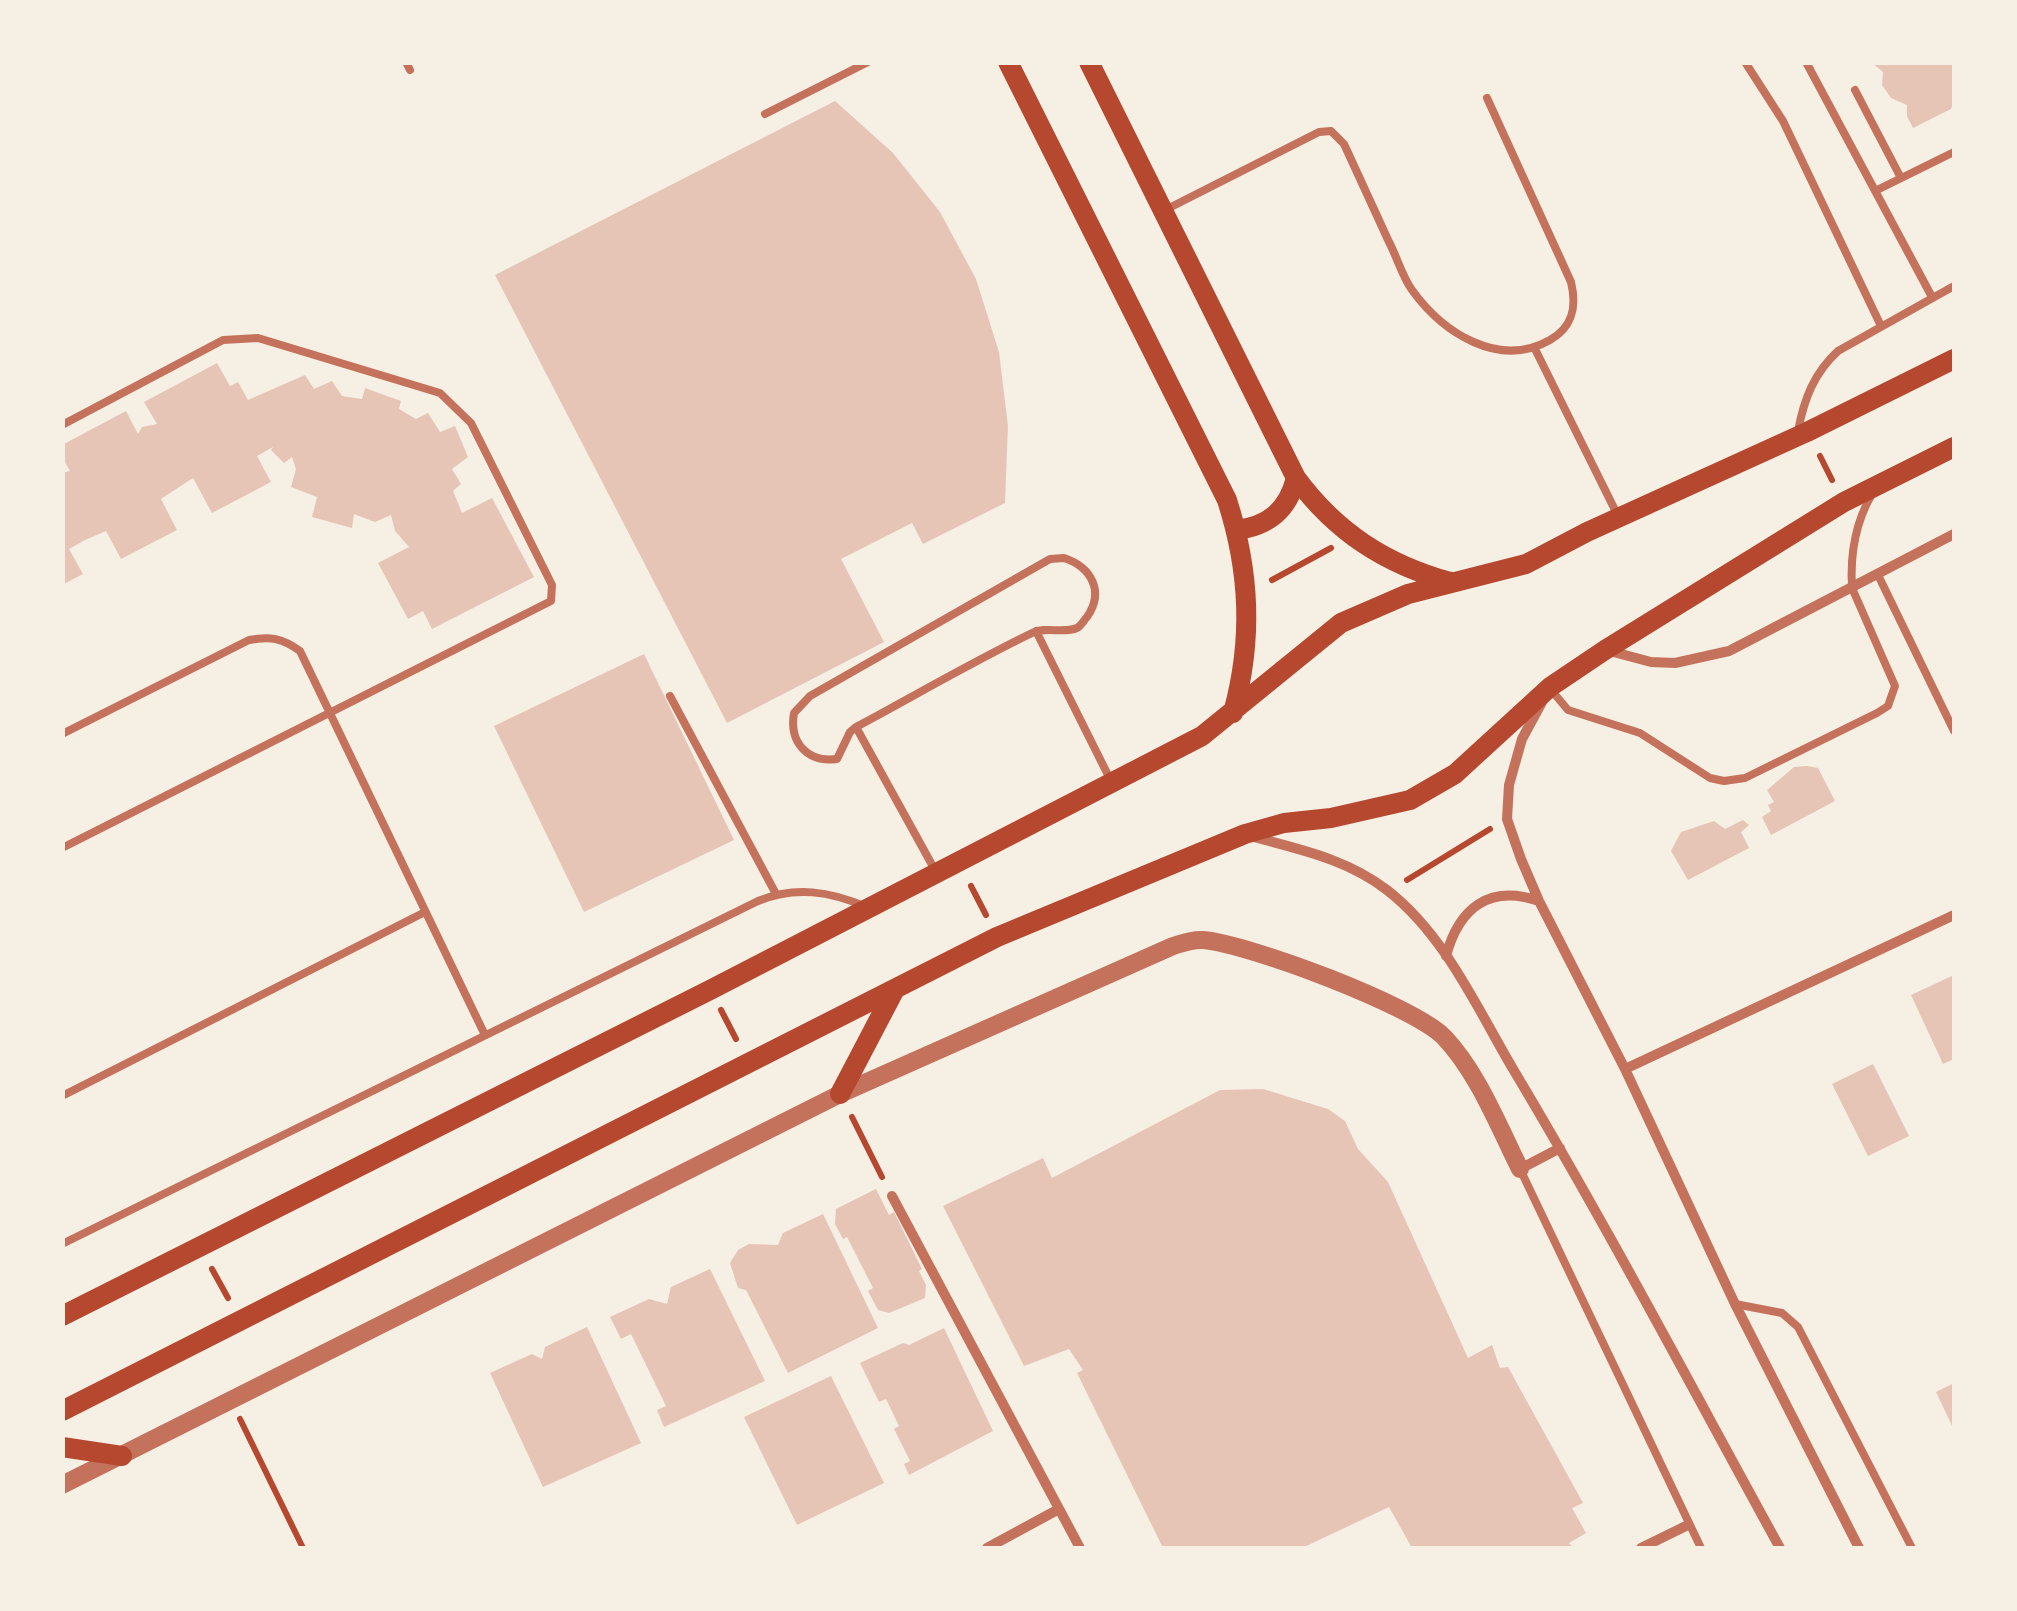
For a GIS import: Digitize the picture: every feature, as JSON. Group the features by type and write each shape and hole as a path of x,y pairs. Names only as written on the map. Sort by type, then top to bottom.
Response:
{"main road":[{"path":"1008,62 1213,472 1236,530 1247,589 1248,637 1234,713"},
{"path":"1088,62 1296,478 1314,502 1349,535 1387,560 1452,583"},
{"path":"62,1316 710,990 1202,736 1341,623 1408,594 1526,564 1954,359"},
{"path":"62,1411 997,938 1245,834 1410,800 1455,774 1550,687 1605,650 1844,502 1954,447"},
{"path":"1236,530 1264,524 1276,516 1286,505 1296,478"},
{"path":"840,1094 895,988"},
{"path":"62,1447 122,1456"}],"street":[{"path":"1605,650 1651,662 1703,659 1729,651 1954,534"},
{"path":"1550,687 1522,739 1509,786 1506,819 1539,900 1625,1068 1735,1304 1860,1548"},
{"path":"1245,834 1323,854 1360,871 1422,923 1446,956 1560,1148 1780,1548"},
{"path":"1446,956 1456,926 1478,904 1508,894 1539,900"},
{"path":"1625,1068 1954,914"},
{"path":"62,1484 840,1094 1196,939 1252,952 1335,981 1439,1032 1462,1057 1520,1169 1560,1148"},
{"path":"892,1196 1080,1548"},
{"path":"986,1548 1059,1509"},
{"path":"1641,1548 1688,1525"}],"lane":[{"path":"766,114 868,62"},
{"path":"1744,62 1783,120 1881,326"},
{"path":"1806,62 1932,297"},
{"path":"1855,90 1901,178"},
{"path":"1163,212 1319,132 1331,132 1344,144 1411,289 1442,324 1482,346 1535,349 1564,332 1574,295 1488,98"},
{"path":"1874,191 1954,152"},
{"path":"1802,435 1807,396 1824,364 1838,351 1954,286"},
{"path":"62,425 223,340 258,338 440,393 471,423 552,585 551,601 62,848"},
{"path":"1535,349 1620,518"},
{"path":"1550,687 1568,710 1640,733 1660,743 1698,773 1724,782 1746,778 1877,713 1894,696 1893,677 1852,588 1852,554 1856,530 1878,485"},
{"path":"1064,558 1077,562 1088,572 1096,598 1076,628 1036,631 856,727 840,756 832,760 809,756 800,748 792,725 800,703 810,696 1050,560 1064,558"},
{"path":"1878,576 1954,732"},
{"path":"1036,631 1112,782"},
{"path":"62,734 249,640 285,640 300,652 484,1033"},
{"path":"670,696 776,894"},
{"path":"856,727 937,874"},
{"path":"62,1244 484,1033 776,894 824,892 870,908"},
{"path":"62,1096 426,912"},
{"path":"1520,1169 1701,1548"},
{"path":"1735,1304 1782,1312 1798,1327 1912,1548"}],"path":[{"path":"1802,435 1844,502"},
{"path":"1247,589 1301,567 1349,535"},
{"path":"1389,892 1506,819"},
{"path":"937,874 972,887 997,938"},
{"path":"710,990 749,1062"},
{"path":"840,1094 892,1196"},
{"path":"200,1247 240,1320"},
{"path":"232,1402 303,1548"}],"building":[{"path":"1871,62 1954,62 1951,109 1913,128 1907,105 1891,98 1882,85 1883,72"},
{"path":"835,101 893,153 940,212 976,279 999,352 1008,426 1005,503 923,544 912,523 841,559 884,642 727,723 495,275"},
{"path":"217,363 230,386 238,382 248,400 305,375 314,389 332,381 342,396 362,399 365,388 401,401 399,409 416,419 428,413 440,432 455,426 468,457 452,469 461,484 453,491 462,513 492,498 534,577 432,629 423,611 408,619 378,563 409,547 395,531 391,515 375,522 354,514 352,528 312,517 317,497 291,487 296,469 292,457 284,463 271,450 273,447 257,456 271,482 212,513 193,478 161,499 177,530 121,559 106,531 85,540 69,549 83,574 62,585 62,473 70,471 62,457 62,445 126,411 138,434 142,427 157,424 144,402"},
{"path":"644,654 734,840 584,912 494,726"},
{"path":"1794,767 1818,768 1835,801 1771,835 1762,817 1771,811 1768,805 1774,802 1767,790"},
{"path":"1743,820 1749,825 1741,832 1749,848 1688,880 1671,851 1681,832 1714,821 1725,829"},
{"path":"1954,975 1954,1059 1943,1064 1911,995"},
{"path":"1873,1064 1909,1136 1868,1156 1832,1084"},
{"path":"1263,1089 1328,1109 1345,1121 1358,1149 1388,1182 1468,1358 1492,1345 1500,1368 1508,1367 1583,1503 1572,1508 1586,1533 1569,1543 1573,1548 1412,1548 1389,1507 1302,1548 1163,1548 1077,1373 1083,1370 1069,1349 1024,1366 943,1206 1043,1158 1052,1178 1220,1090"},
{"path":"876,1189 889,1215 894,1212 926,1285 925,1298 889,1313 878,1310 868,1291 873,1288 847,1237 843,1239 835,1224 836,1209"},
{"path":"823,1214 878,1328 788,1373 746,1290 738,1288 730,1263 738,1250 749,1244 778,1245 783,1233"},
{"path":"710,1269 765,1381 664,1427 657,1410 666,1406 631,1334 621,1339 610,1317 649,1299 667,1304 671,1287"},
{"path":"587,1327 641,1443 543,1487 490,1373 532,1354 542,1359 545,1347"},
{"path":"944,1328 993,1431 909,1475 904,1464 910,1461 894,1429 899,1426 886,1399 879,1402 860,1363"},
{"path":"831,1376 884,1483 797,1525 744,1417"},
{"path":"1954,1383 1954,1430 1936,1392"}]}
